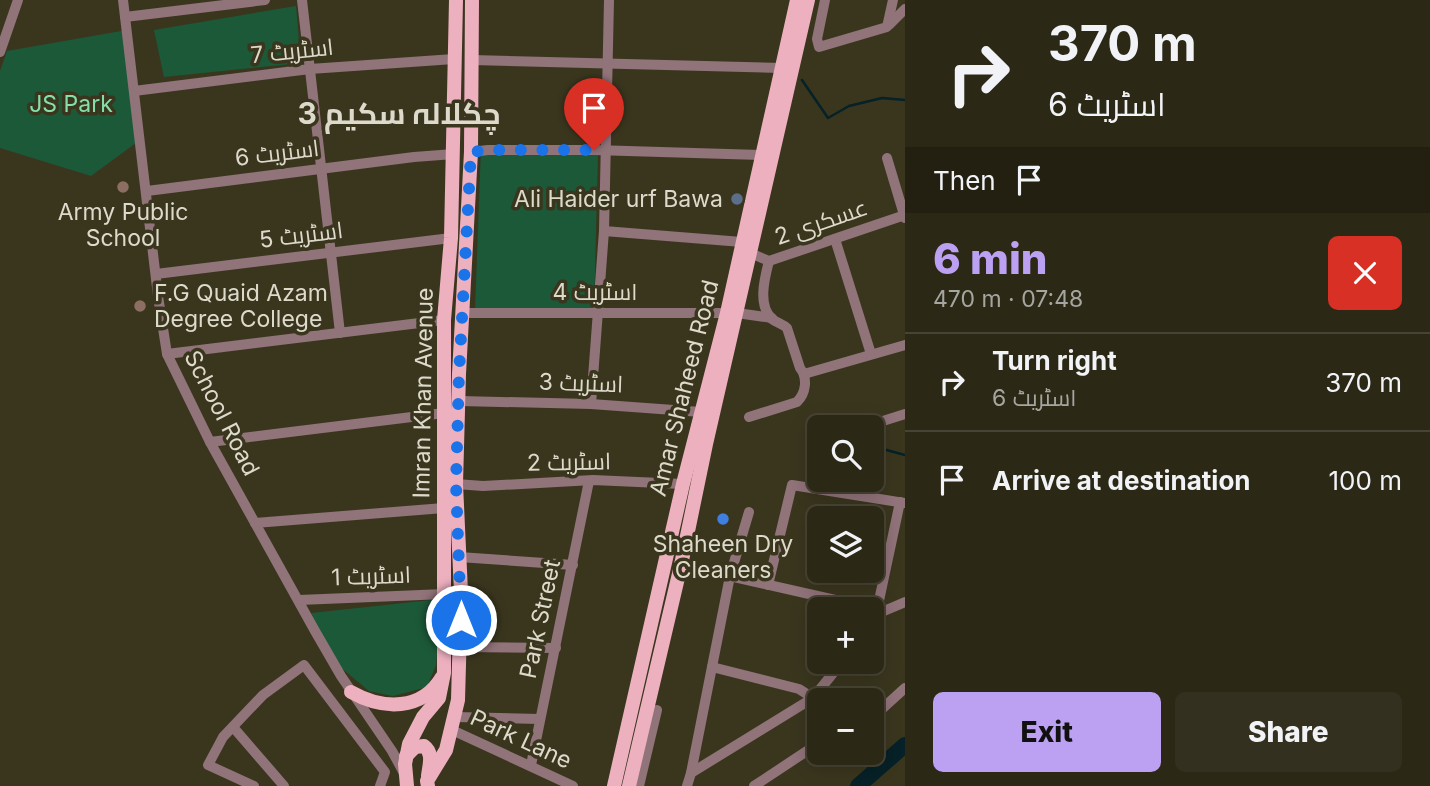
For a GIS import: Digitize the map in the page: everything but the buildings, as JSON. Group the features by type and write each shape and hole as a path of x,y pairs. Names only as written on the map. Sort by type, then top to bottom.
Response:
{"main road":[{"name":"Imran Khan Avenue","path":"408,783 406,756 415,730 439,698 444,674 444,320 451,238 456,0"},
{"name":"Imran Khan Avenue","path":"428,783 446,750 454,724 460,647 461,592 456,484 471,152 472,0"},
{"name":"Amar Shaheed Road","path":"746,248 761,155 797,0"},
{"name":"Amar Shaheed Road","path":"629,786 640,758 681,565 700,443 808,0"},
{"name":"Amar Shaheed Road","path":"614,786 683,484 700,443 701,412 732,313"},
{"path":"351,692 374,702 402,705 426,695 437,686 444,674"},
{"path":"406,756 415,747 427,748 430,755 428,783"}],"street":[{"path":"0,52 18,0"},
{"name":"School Road","path":"123,0 167,354 210,442 255,523 351,692 392,751 408,783"},
{"path":"125,17 265,0"},
{"path":"302,0 340,333"},
{"path":"591,404 604,231 610,64 609,0"},
{"path":"825,0 817,39 819,47 887,27 905,9"},
{"path":"887,27 893,0"},
{"name":"اسٹریٹ 7","path":"134,91 310,69 454,59"},
{"path":"472,60 782,68"},
{"path":"471,152 488,150 761,155"},
{"name":"اسٹریٹ 6","path":"147,191 454,154"},
{"path":"887,158 905,216"},
{"name":"عسکری 2","path":"746,248 769,261 905,216"},
{"path":"604,231 746,248"},
{"name":"اسٹریٹ 5","path":"156,274 451,238"},
{"path":"835,239 872,354"},
{"path":"749,418 797,402 805,389 804,374 788,328 772,318 763,297 769,261"},
{"name":"اسٹریٹ 4","path":"463,313 732,313 772,318"},
{"path":"167,354 444,320"},
{"path":"804,374 905,345"},
{"name":"اسٹریٹ 3","path":"460,401 591,404 701,412"},
{"path":"210,442 444,413"},
{"path":"884,421 905,414"},
{"name":"اسٹریٹ 2","path":"456,484 483,486 589,481 683,484"},
{"name":"Park Street","path":"531,765 589,481"},
{"path":"768,585 792,485 902,503 880,597"},
{"path":"255,523 444,508"},
{"path":"687,786 730,576 749,512"},
{"path":"459,557 573,565"},
{"path":"681,565 820,597"},
{"name":"اسٹریٹ 1","path":"299,600 445,594"},
{"path":"884,611 905,602"},
{"path":"460,647 556,648"},
{"path":"248,784 208,765 223,737 263,695 304,665 385,772 380,786"},
{"path":"712,667 799,688 807,694"},
{"path":"821,688 832,674"},
{"path":"884,707 905,688"},
{"path":"691,773 807,702"},
{"path":"639,786 640,758 657,710"},
{"path":"454,724 540,719"},
{"name":"Park Lane","path":"454,724 573,786"},
{"path":"233,727 284,786"},
{"path":"754,786 807,751"}],"green space":[{"path":"296,6 301,63 164,77 154,30"},
{"name":"JS Park","path":"127,30 140,140 91,176 0,148 0,71 7,51"},
{"path":"481,148 598,152 594,310 475,311"},
{"path":"441,599 436,665 427,687 393,696 369,691 333,661 311,613"}],"waterway":[{"path":"802,80 828,118 849,106 882,98 905,100"},
{"path":"884,449 905,455"},
{"path":"858,786 905,745"}],"place":[{"name":"Army Public School","path":"123,187"},
{"name":"Ali Haider urf Bawa","path":"737,199"},
{"name":"F.G Quaid Azam Degree College","path":"140,306"},
{"name":"Shaheen Dry Cleaners","path":"723,519"}],"district":[{"name":"چکلالہ سکیم 3","path":"399,113"}],"route":[{"path":"461,620 456,484 471,152 594,150"}]}
